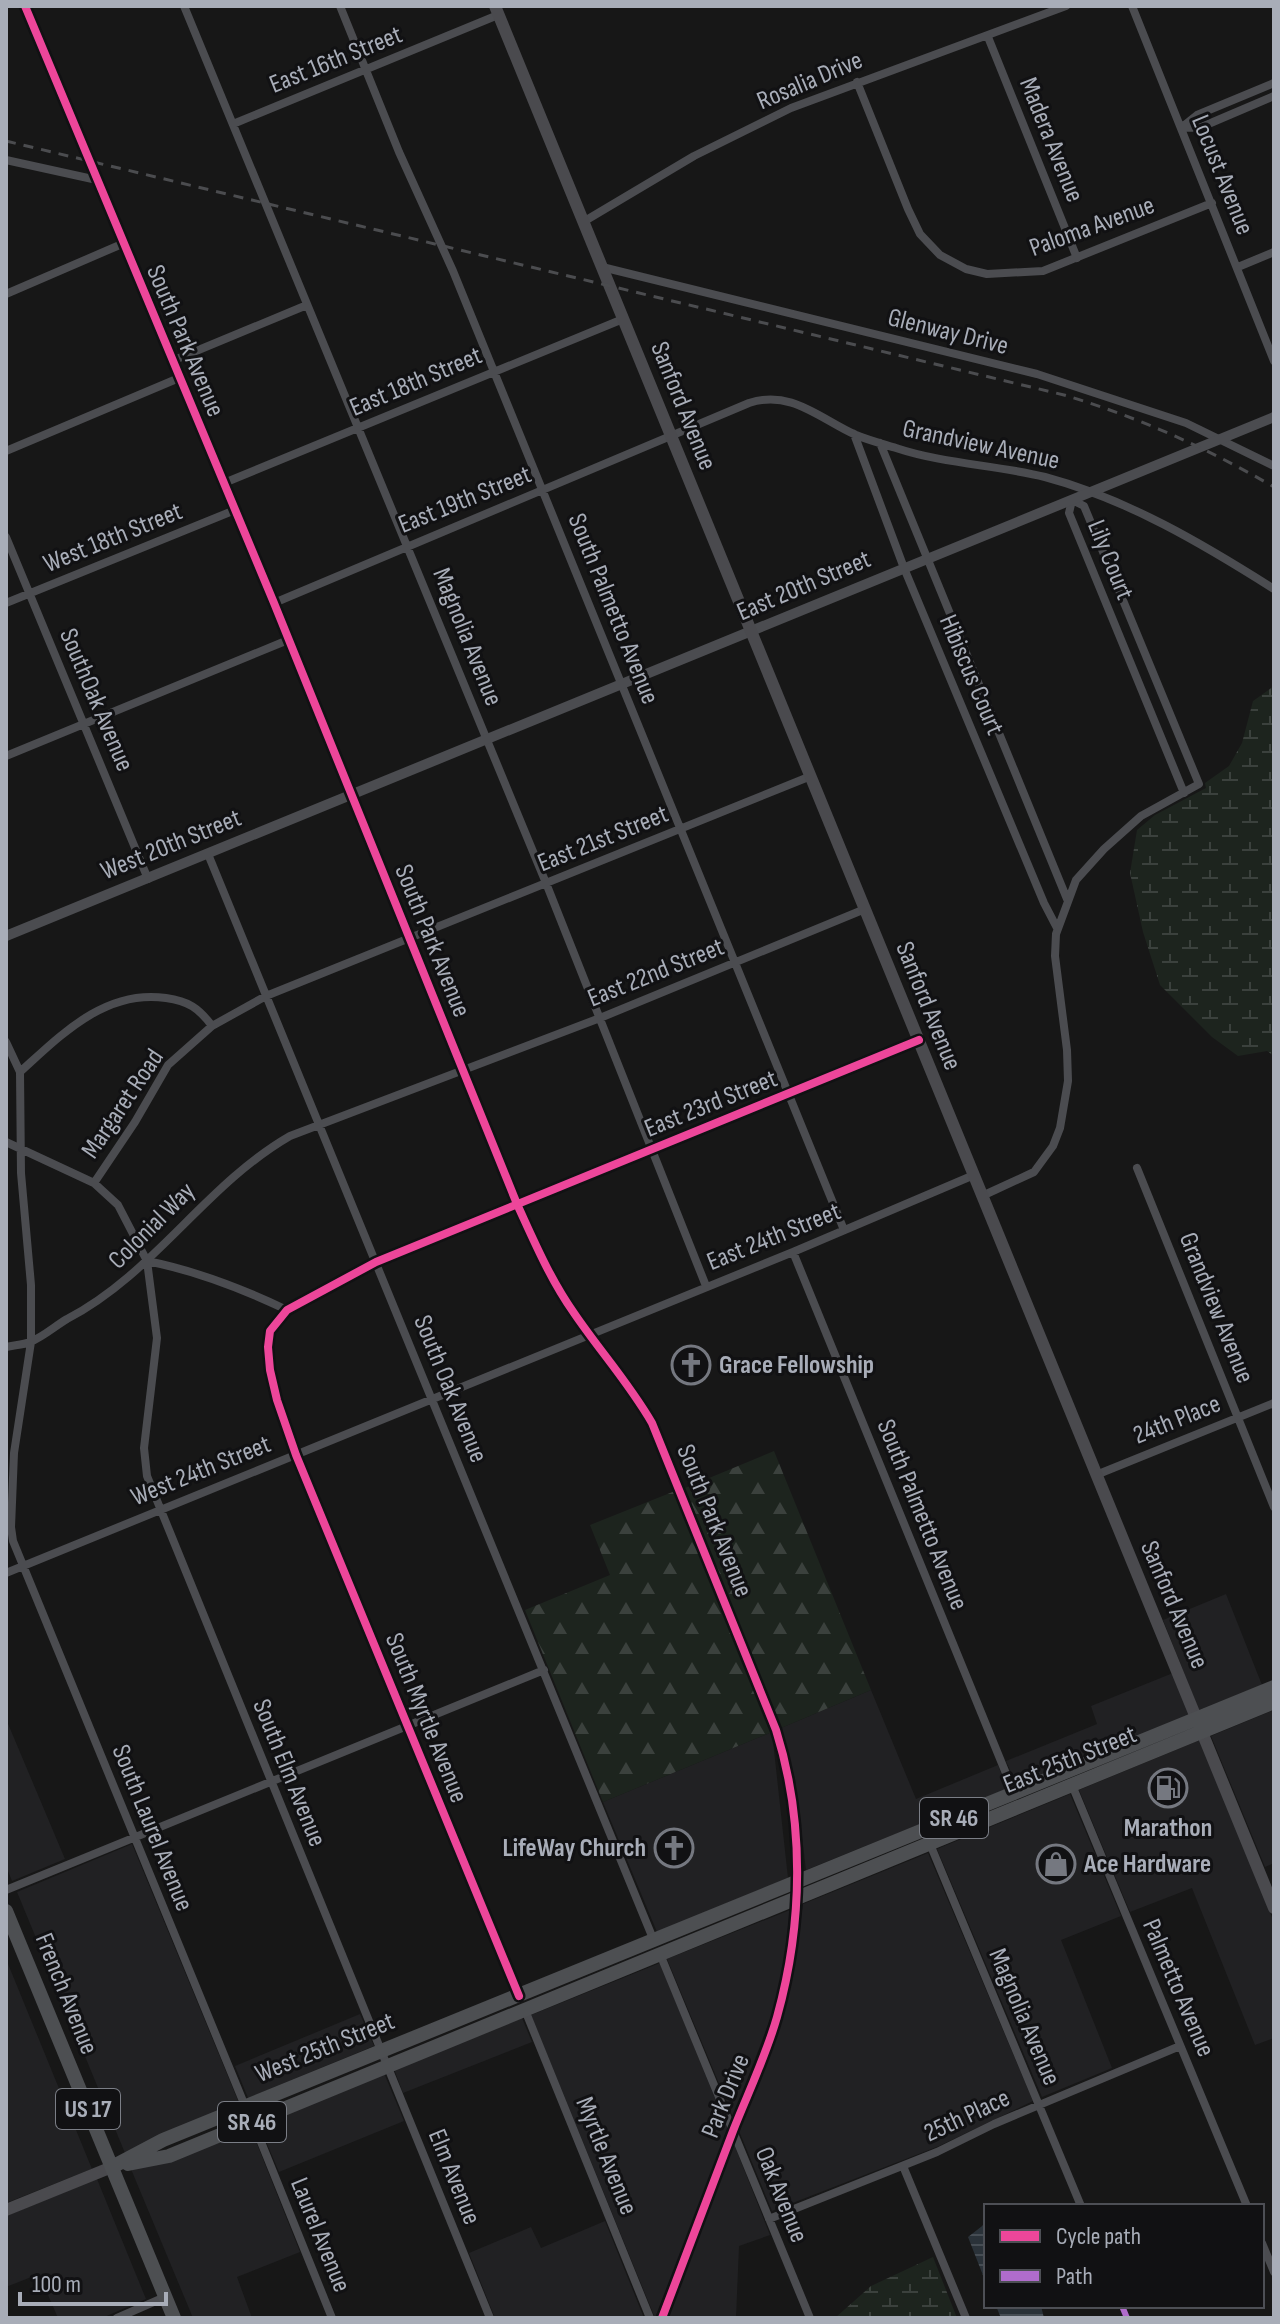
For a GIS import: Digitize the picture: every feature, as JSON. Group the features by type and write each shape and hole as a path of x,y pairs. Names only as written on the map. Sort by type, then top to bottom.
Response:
{"main road":[{"name":"Sanford Avenue","path":"496,10 1274,1908"},
{"name":"East 25th Street","path":"796,1898 1072,1785 1274,1687"},
{"name":"East 25th Street","path":"798,1882 1041,1782 1274,1702"},
{"path":"997,1816 1005,1804 1034,1793 1041,1782"},
{"name":"West 25th Street","path":"112,2167 169,2156 525,2010 798,1882"},
{"name":"West 25th Street","path":"112,2167 163,2140 584,1969 657,1948 796,1898"},
{"name":"French Avenue","path":"6,1911 174,2318"},
{"path":"525,2010 534,1999 572,1983 584,1969"},
{"path":"6,2210 112,2167"}],"street":[{"name":"South Park Avenue","path":"25,6 274,603 517,1204 546,1269 652,1423 776,1730 790,1779 798,1882"},
{"name":"Magnolia Avenue","path":"184,6 546,883 706,1286"},
{"name":"South Palmetto Avenue","path":"340,6 494,371 844,1230"},
{"name":"Rosalia Drive","path":"583,222 705,150 791,108 1066,6"},
{"name":"Locust Avenue","path":"1132,6 1274,361"},
{"name":"East 16th Street","path":"233,124 496,10"},
{"name":"Madera Avenue","path":"988,37 1077,258"},
{"name":"Paloma Avenue","path":"857,82 920,234 940,255 966,269 987,274 1043,271 1212,203"},
{"path":"1182,127 1197,115 1274,83"},
{"path":"1182,127 1199,128 1274,96"},
{"path":"6,160 97,180"},
{"path":"6,294 122,244"},
{"path":"1238,267 1274,252"},
{"name":"Glenway Drive","path":"602,267 1037,374 1186,423 1274,466"},
{"path":"172,361 307,305"},
{"name":"East 18th Street","path":"224,483 623,319"},
{"path":"6,451 179,378"},
{"name":"Grandview Avenue","path":"671,435 753,401 772,398 815,411 854,434 901,450 1044,477 1093,492 1218,554 1274,589"},
{"name":"East 20th Street","path":"352,795 1274,417"},
{"name":"Hibiscus Court","path":"854,434 904,568 1057,928"},
{"name":"East 19th Street","path":"274,603 671,435"},
{"name":"Hibiscus Court","path":"880,443 1067,899"},
{"name":"Lily Court","path":"1072,500 1084,506 1199,784 1184,793 1069,513 1072,500"},
{"name":"West 18th Street","path":"6,603 235,510"},
{"name":"SouthOak Avenue","path":"6,537 148,879"},
{"path":"6,756 288,640"},
{"name":"East 21st Street","path":"266,996 811,776"},
{"path":"982,1196 1034,1172 1053,1146 1060,1128 1068,1081 1055,956 1057,928 1076,880 1104,849 1141,816 1184,793"},
{"name":"West 20th Street","path":"6,936 352,795"},
{"name":"South Oak Avenue","path":"208,854 657,1948"},
{"name":"East 22nd Street","path":"320,1125 600,1018 865,909"},
{"path":"6,1042 20,1072 81,1020 125,999 144,996 192,1004 212,1026"},
{"name":"Margaret Road","path":"94,1183 168,1065 212,1026 266,996"},
{"name":"East 23rd Street","path":"287,1310 376,1262 919,1040"},
{"name":"South Laurel Avenue","path":"20,1072 20,1148 31,1285 31,1342 10,1455 11,1527 23,1566 245,2106"},
{"name":"Colonial Way","path":"6,1347 31,1342 96,1304 176,1235 211,1196 247,1164 290,1136 320,1125"},
{"path":"6,1142 94,1183"},
{"name":"Grandview Avenue","path":"1137,1168 1274,1507"},
{"name":"East 24th Street","path":"589,1334 974,1175"},
{"name":"South Elm Avenue","path":"94,1183 118,1205 147,1261 157,1338 144,1448 147,1476 382,2051"},
{"name":"South Palmetto Avenue","path":"793,1252 1014,1793"},
{"path":"147,1261 188,1269 217,1279 287,1310"},
{"name":"South Myrtle Avenue","path":"287,1310 270,1331 268,1347 277,1400 296,1455 519,1996"},
{"name":"West 24th Street","path":"6,1573 589,1334"},
{"name":"24th Place","path":"1096,1475 1274,1403"},
{"path":"6,1890 544,1670"},
{"name":"Palmetto Avenue","path":"1072,1785 1246,2204"},
{"name":"Magnolia Avenue","path":"930,1844 1080,2204"},
{"name":"Park Drive","path":"662,2318 776,2019 787,1978 798,1882"},
{"name":"Oak Avenue","path":"657,1948 810,2318"},
{"name":"Myrtle Avenue","path":"525,2010 650,2318"},
{"name":"25th Place","path":"769,2219 903,2166 1040,2104 1180,2046"},
{"name":"Elm Avenue","path":"382,2051 490,2318"},
{"name":"Laurel Avenue","path":"253,2122 332,2318"},
{"path":"903,2166 966,2318"},
{"path":"1264,2248 1274,2272"},
{"path":"117,2318 165,2297"}],"shaded area":[{"path":"1226,1594 1262,1685 1199,1710 1163,1620"},
{"path":"1173,1673 1190,1715 1017,1786 1006,1761 1097,1724 1091,1706"},
{"path":"871,1690 916,1799 998,1765 1007,1789 806,1870 795,1779 781,1728"},
{"path":"1274,1710 1274,1863 1265,1867 1211,1736"},
{"path":"6,1719 65,1859 12,1881 6,1866"},
{"path":"772,1732 788,1878 657,1932 603,1802"},
{"path":"1200,1740 1274,1922 1274,2038 1255,2045 1192,1888 1130,1912 1079,1790"},
{"path":"1070,1794 1121,1916 1061,1940 1112,2068 1042,2097 937,1849"},
{"path":"132,1844 239,2103 125,2153 17,1892"},
{"path":"928,1853 1033,2101 939,2146 772,2211 739,2131 781,2021 792,1979 803,1904"},
{"path":"790,1910 782,1976 771,2017 733,2117 667,1959"},
{"path":"6,1959 92,2169 6,2203"},
{"path":"660,1963 728,2130 655,2318 531,2015"},
{"path":"360,2014 374,2046 248,2098 235,2066"},
{"path":"522,2018 532,2042 403,2093 394,2069"},
{"path":"384,2073 404,2121 279,2172 259,2125"},
{"path":"251,2129 300,2252 237,2277 252,2318 193,2318 131,2169"},
{"path":"734,2144 770,2235 739,2246 736,2318 668,2318"},
{"path":"97,2179 146,2299 102,2318 58,2318 39,2274 6,2287 6,2216"},
{"path":"605,2221 644,2318 495,2318 469,2253 531,2227 541,2248"},
{"path":"984,2225 984,2278 968,2237"},
{"path":"997,2308 1042,2308 1044,2318 1001,2318"}],"green space":[{"path":"1274,686 1274,1056 1267,1051 1238,1056 1212,1037 1160,985 1143,932 1130,873 1137,830 1155,815 1206,788 1205,783 1229,766 1242,743 1253,701"},
{"path":"774,1451 871,1690 781,1728 685,1488"},
{"path":"675,1491 772,1732 603,1802 525,1610 610,1575 590,1525"},
{"path":"933,2257 957,2318 835,2318 871,2286"}],"railway":[{"path":"6,141 1064,395 1172,435 1274,487"}],"marked path":[{"path":"1123,2308 1127,2318"}],"cycle path":[{"path":"25,6 274,603 517,1204 565,1300 652,1423 776,1730 792,1801 796,1837 796,1910 786,1982 768,2046 662,2318"},
{"path":"519,1996 296,1455 270,1370 270,1331 287,1310 376,1262 919,1040"}],"place":[{"name":"Grace Fellowship","path":"691,1365"},
{"name":"Marathon","path":"1168,1788"},
{"name":"LifeWay Church","path":"674,1848"},
{"name":"Ace Hardware","path":"1056,1864"}]}
